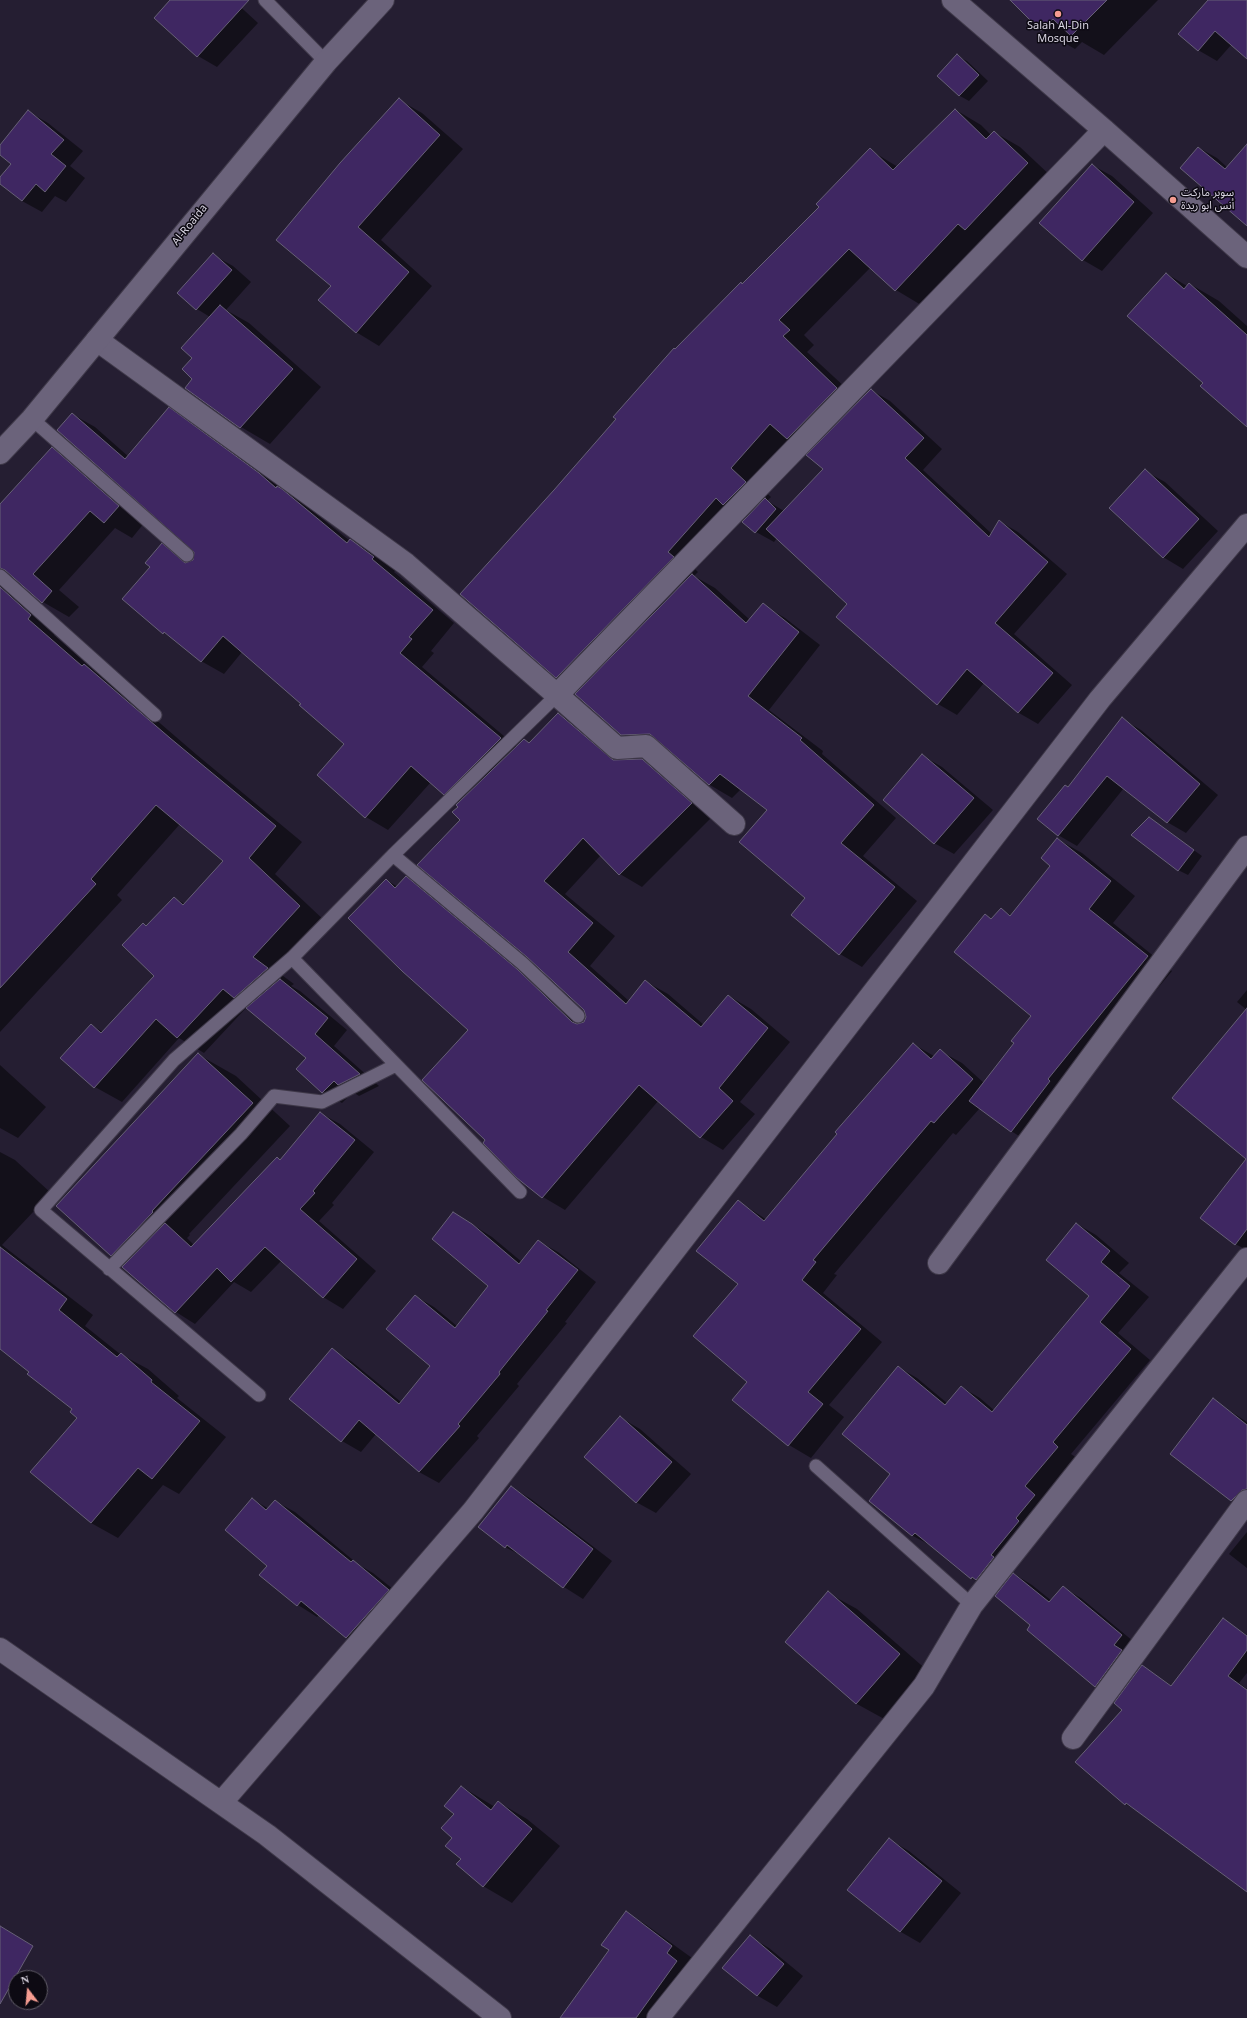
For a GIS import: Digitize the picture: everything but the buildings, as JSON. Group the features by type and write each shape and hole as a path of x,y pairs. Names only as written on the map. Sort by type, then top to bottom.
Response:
{"street":[{"name":"Al-Roaida","path":"0,453 32,419 326,62 383,0"},
{"path":"953,0 1104,130 1247,258"},
{"path":"557,695 1104,130"},
{"path":"97,340 406,564 617,748 646,746 734,824"},
{"path":"221,1803 473,1511 1100,699 1247,525"},
{"path":"939,1263 1247,848"},
{"path":"658,2018 924,1686 972,1605 1247,1259"},
{"path":"1073,1738 1247,1501"},
{"path":"0,1649 266,1835 500,2018"}],"lane":[{"path":"265,0 326,62"},
{"path":"32,419 187,555"},
{"path":"0,576 155,715"},
{"path":"259,1395 41,1210 174,1060 292,958 393,855 557,695"},
{"path":"393,855 522,963 578,1016"},
{"path":"292,958 520,1192"},
{"path":"109,1269 240,1134 274,1096 322,1102 396,1065"},
{"path":"816,1466 972,1605"}],"place":[{"name":"Salah Al-Din Mosque","path":"1058,14"},
{"name":"سوبر ماركت أنس ابو ريدة","path":"1173,200"}]}
